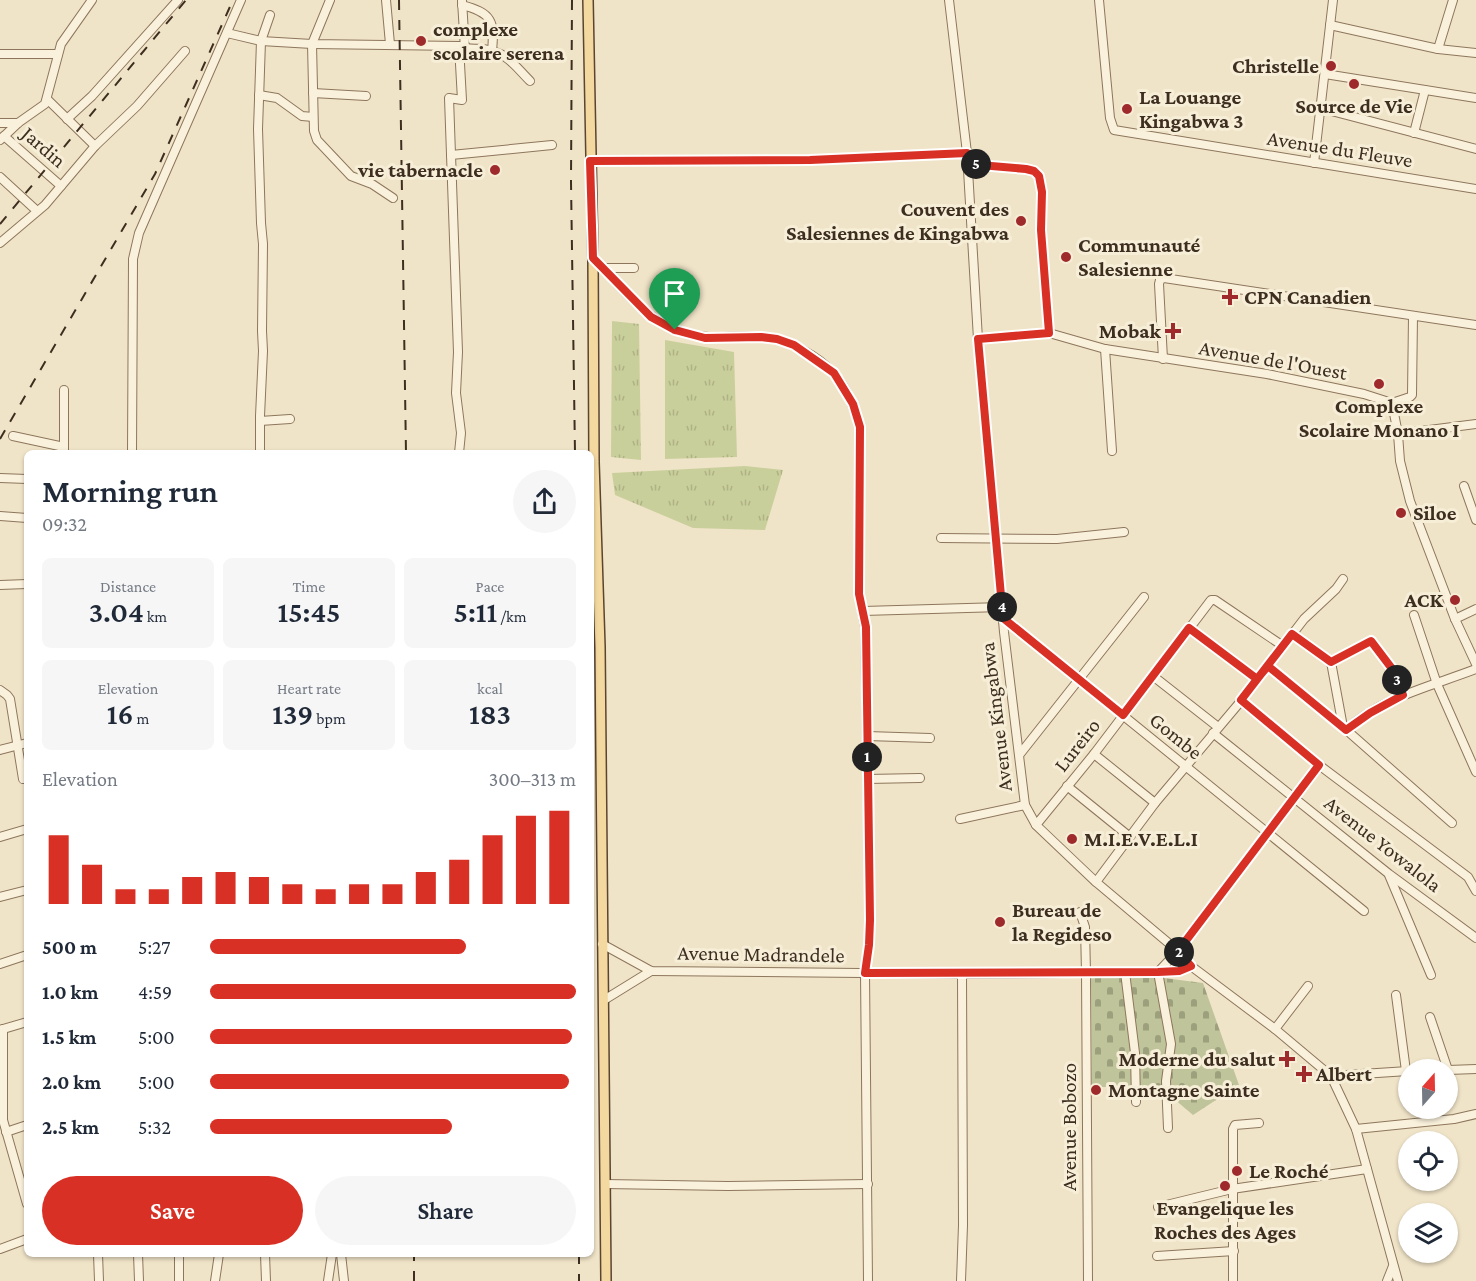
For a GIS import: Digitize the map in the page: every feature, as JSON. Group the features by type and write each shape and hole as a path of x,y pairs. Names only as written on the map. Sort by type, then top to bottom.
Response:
{"main road":[{"path":"588,0 594,450"},
{"path":"594,462 600,647 606,1281"}],"street":[{"path":"2,138 18,123 45,105 58,54 65,37 93,0"},
{"path":"67,119 92,96 178,0"},
{"path":"132,450 135,245 241,0"},
{"path":"330,0 312,44 314,131 317,140 351,176 372,184 393,198"},
{"path":"386,0 390,44"},
{"name":"Avenue Kingabwa","path":"949,0 968,164 978,339 1003,618 1025,805 1036,825 1096,882 1178,951 1191,966 1275,1029 1331,1076 1356,1129 1398,1281"},
{"name":"Avenue du Fleuve","path":"1099,0 1110,118 1114,130 1476,189"},
{"path":"1314,163 1334,0"},
{"path":"1438,49 1453,0"},
{"path":"459,450 461,433 456,393 458,352 449,98 462,100 462,2 476,9 491,21 494,29 492,51"},
{"path":"260,450 264,351 259,95 261,41 270,15"},
{"path":"1330,25 1438,49 1476,53"},
{"path":"227,33 261,41 312,44 390,44 492,51 506,56 530,81"},
{"path":"0,243 37,212 95,146 137,106 185,51"},
{"path":"0,54 58,54"},
{"path":"1324,74 1476,98"},
{"path":"1414,133 1425,90"},
{"path":"313,93 366,96"},
{"path":"259,95 277,98 302,116 313,117"},
{"path":"48,100 77,131 95,146"},
{"path":"1320,108 1476,149"},
{"name":"Jardin","path":"0,123 18,123"},
{"name":"Jardin","path":"2,138 61,186"},
{"path":"451,155 552,145"},
{"path":"590,161 798,160 967,153"},
{"path":"968,164 1034,171 1039,176 1042,192 1041,230 1049,333"},
{"path":"0,177 37,212"},
{"path":"593,258 651,317 675,330 705,338 761,337 777,339 794,345 834,373 853,404 860,427 859,594 866,627 870,920 865,973 868,1281"},
{"path":"603,268 634,267"},
{"path":"1163,359 1159,284 1164,278 1476,325"},
{"path":"1413,316 1412,395 1392,403 1400,461 1410,501 1455,619 1476,664"},
{"name":"Avenue de l'Ouest","path":"978,339 1049,333 1105,350 1267,374 1364,394 1392,403"},
{"path":"1105,350 1112,451"},
{"path":"13,436 64,450 64,390"},
{"path":"260,421 290,419"},
{"path":"1398,434 1476,424"},
{"path":"0,478 24,479"},
{"path":"1464,486 1476,520"},
{"path":"0,516 24,518"},
{"path":"940,538 1057,539 1124,532"},
{"path":"1096,882 1155,803 1241,700 1304,618 1336,589 1343,579"},
{"path":"0,585 24,584"},
{"path":"1020,754 1144,597"},
{"name":"Lureiro","path":"1036,825 1094,754 1211,600 1215,600 1283,646"},
{"path":"863,611 1002,607"},
{"path":"1455,619 1476,609"},
{"path":"1414,615 1437,684 1476,772"},
{"name":"Gombe","path":"1003,618 1364,911"},
{"path":"1189,628 1257,679"},
{"path":"1292,634 1331,662 1345,729"},
{"path":"1331,662 1371,641 1393,670 1403,695"},
{"path":"1268,666 1345,729 1452,823"},
{"path":"1345,729 1403,695 1476,669"},
{"name":"Avenue Yowalola","path":"1153,676 1295,798 1389,873 1476,938"},
{"path":"0,690 10,699 23,779"},
{"path":"1241,700 1319,765 1468,877 1476,891"},
{"path":"867,736 930,738"},
{"path":"0,750 24,744"},
{"path":"1094,754 1155,803"},
{"path":"1168,1128 1166,1081 1171,1044 1158,972 1178,951 1319,765"},
{"path":"867,779 920,778"},
{"path":"1067,786 1130,837"},
{"path":"960,819 1025,805"},
{"path":"0,837 24,830"},
{"path":"1389,873 1431,975"},
{"path":"0,897 24,891"},
{"name":"Avenue Bobozo","path":"1080,912 1085,927 1086,973 1088,1281"},
{"path":"602,944 651,970 604,1000"},
{"path":"0,964 24,956"},
{"name":"Avenue Madrandele","path":"651,970 962,974 1158,972 1179,971 1191,966"},
{"path":"1125,972 1135,1053 1136,1102"},
{"path":"962,974 962,1281"},
{"path":"1275,1029 1308,986"},
{"path":"1396,994 1405,1059"},
{"path":"1430,1017 1444,1059"},
{"path":"24,1023 1,1029 3,1120 24,1194"},
{"path":"1458,1070 1476,1069"},
{"path":"1331,1076 1398,1072"},
{"path":"1356,1129 1454,1119 1476,1114"},
{"path":"1233,1281 1233,1129 1235,1125 1259,1123"},
{"path":"6,1132 24,1126"},
{"path":"1158,1207 1232,1189 1367,1168"},
{"path":"605,1184 728,1186 868,1184"},
{"path":"0,1249 24,1240"},
{"path":"1157,1257 1234,1251"},
{"path":"98,1257 99,1281"},
{"path":"138,1257 139,1281"},
{"path":"179,1257 179,1281"},
{"path":"215,1281 219,1257"},
{"path":"266,1257 266,1281"},
{"path":"328,1281 332,1257"},
{"path":"341,1257 344,1281"},
{"path":"1387,1281 1393,1265"}],"green space":[{"path":"612,321 639,324 641,460 611,457"},
{"path":"665,340 734,352 737,457 665,459"},
{"path":"745,466 783,470 765,530 693,528 615,495 612,473"},
{"path":"1091,976 1148,976 1203,983 1239,1085 1193,1115 1160,1087 1092,1087"}],"railway":[{"path":"0,224 186,0"},
{"path":"0,439 155,174 233,0"},
{"path":"399,0 406,450"},
{"path":"572,0 571,182 575,450"},
{"path":"414,1257 414,1281"},
{"path":"579,1257 579,1281"}],"place":[{"name":"complexe scolaire serena","path":"421,41"},
{"name":"Christelle","path":"1331,66"},
{"name":"Source de Vie","path":"1354,84"},
{"name":"La Louange Kingabwa 3","path":"1127,109"},
{"name":"vie tabernacle","path":"495,170"},
{"name":"Couvent des Salesiennes de Kingabwa","path":"1021,221"},
{"name":"Communauté Salesienne","path":"1066,257"},
{"name":"CPN Canadien","path":"1230,297"},
{"name":"Mobak","path":"1173,331"},
{"name":"Complexe Scolaire Monano I","path":"1379,384"},
{"name":"Siloe","path":"1401,513"},
{"name":"ACK","path":"1455,600"},
{"name":"M.I.E.V.E.L.I","path":"1072,839"},
{"name":"Bureau de la Regideso","path":"1000,922"},
{"name":"Moderne du salut","path":"1287,1059"},
{"name":"Albert","path":"1304,1074"},
{"name":"Montagne Sainte","path":"1096,1090"},
{"name":"Le Roché","path":"1237,1171"},
{"name":"Evangelique les Roches des Ages","path":"1225,1186"}],"route":[{"path":"675,330 651,317 593,258 590,161 763,161 967,153 968,164 1026,169 1034,171 1039,176 1042,192 1041,230 1049,333 978,339 1003,618 1123,715 1189,628 1257,679 1268,666 1346,730 1370,713 1403,695 1393,670 1371,641 1331,662 1292,634 1268,666 1241,700 1319,765 1178,951 1191,966 1179,971 1158,972 865,973 870,920 866,627 859,594 860,427 853,404 834,373 794,345 777,339 761,337 705,338 675,330"}]}
